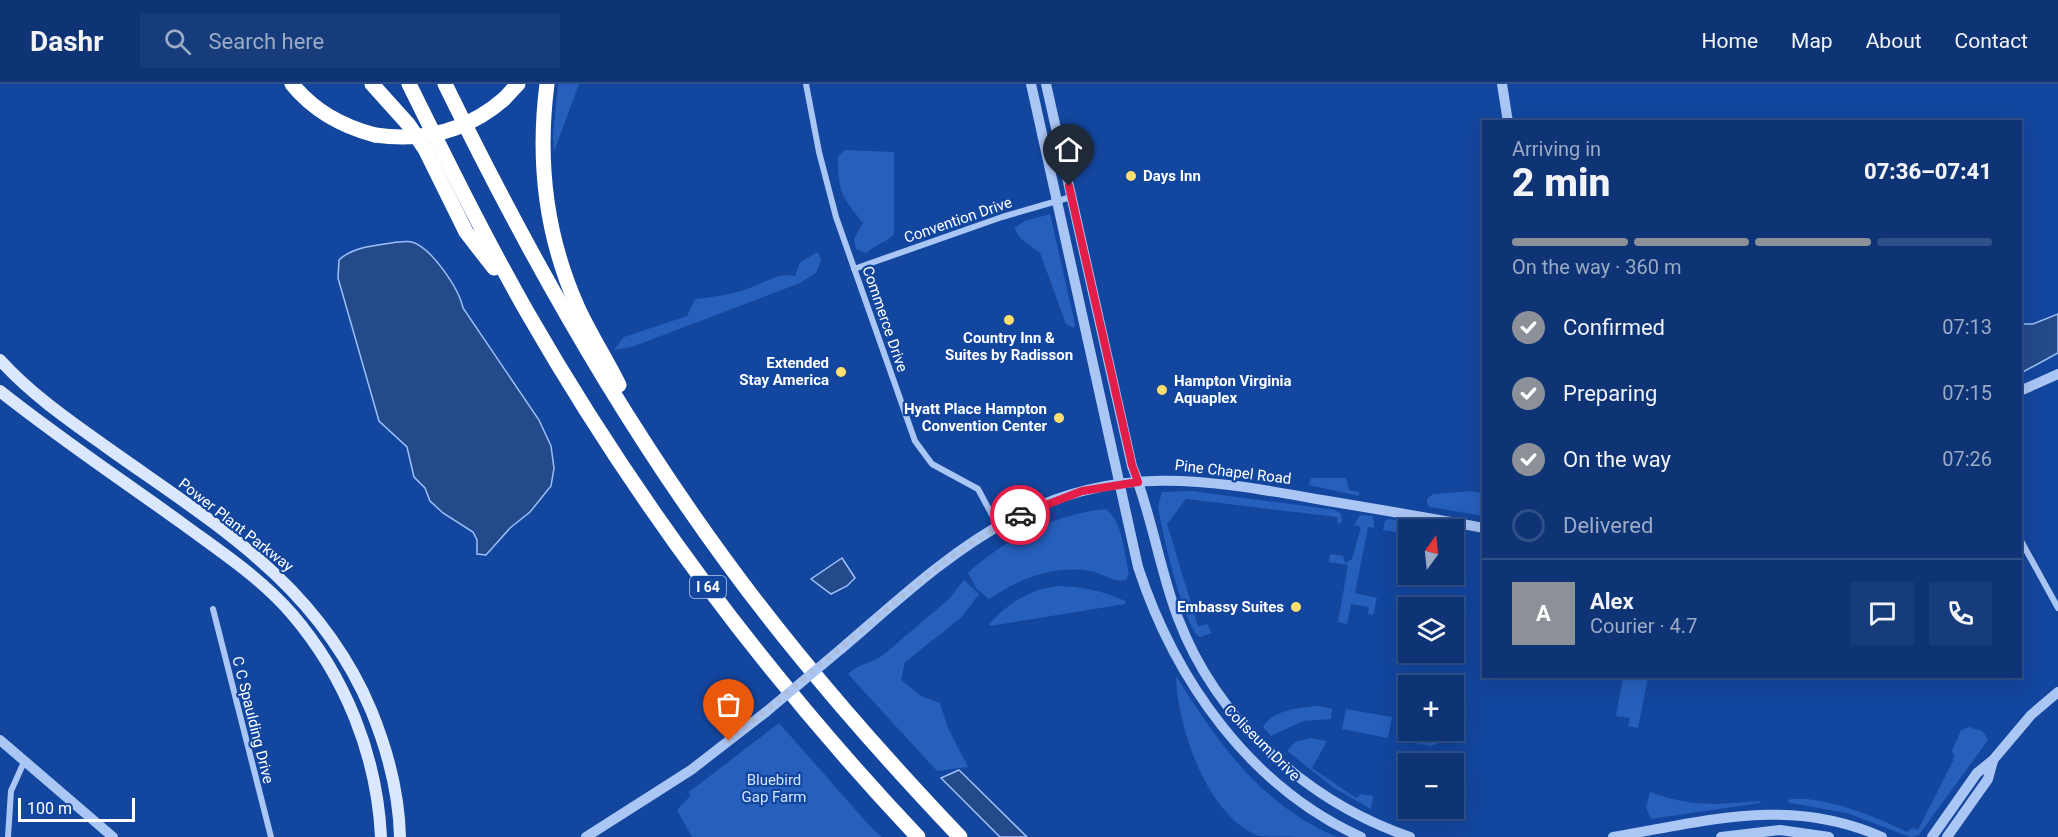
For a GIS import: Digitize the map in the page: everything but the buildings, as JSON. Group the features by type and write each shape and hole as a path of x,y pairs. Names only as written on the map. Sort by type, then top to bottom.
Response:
{"highway":[{"path":"292,84 315,108 331,118 375,135 409,138 443,133 483,115 504,99 518,84"},
{"path":"372,84 408,124 425,149 466,232 528,313"},
{"name":"I 64","path":"409,84 464,194 528,313 611,448 709,588 801,706 918,837"},
{"name":"I 64","path":"445,84 532,255 591,358 655,458 708,535 796,653 860,728 960,837"},
{"path":"547,84 543,170 555,244 579,309 655,458"}],"main road":[{"name":"Power Plant Parkway","path":"0,360 34,394 243,545 287,583 310,609 349,664 377,725 391,772 400,837"},
{"name":"Power Plant Parkway","path":"0,391 233,561 291,613 317,647 344,691 368,758 381,837"}],"street":[{"name":"Commerce Drive","path":"807,84 825,178 854,269 919,449 932,464 978,489 999,526"},
{"name":"Coliseum Drive","path":"1031,84 1138,567 1165,638 1193,688 1223,728 1268,775 1323,816 1361,837"},
{"name":"Coliseum Drive","path":"1046,84 1132,465 1147,502 1160,562 1183,631 1203,670 1229,707 1268,750 1323,795 1370,822 1410,837"},
{"path":"1502,84 1508,120"},
{"name":"Convention Drive","path":"854,269 1002,216 1071,197"},
{"path":"2022,390 2058,374"},
{"name":"Pine Chapel Road","path":"586,837 684,775 766,712 936,568 999,526 1055,500 1120,484 1182,479 1221,483 1482,528"},
{"path":"2022,543 2058,608"},
{"name":"C C Spaulding Drive","path":"213,609 271,837"},
{"path":"1932,837 1977,773 1993,760 2016,731 2058,692"},
{"path":"0,740 113,837"},
{"path":"1947,837 1988,779 1993,760"},
{"path":"8,837 11,792 24,762"},
{"path":"1613,837 1739,816 1776,813 1833,820 1882,837"},
{"path":"1720,837 1780,830 1829,837"}],"green space":[{"path":"558,84 579,84 554,152 553,136"},
{"path":"845,150 894,152 894,234 866,253 856,249 854,239 863,223 845,199 840,186 838,157"},
{"path":"1050,214 1075,324 1074,328 1066,324 1040,253 1020,238 1014,228 1025,221"},
{"path":"818,252 821,261 816,273 800,283 632,347 614,350 624,337 687,316 695,299 734,293 777,277 795,276 800,262"},
{"path":"1311,478 1346,478 1349,490 1359,492 1359,496 1309,485"},
{"path":"1192,491 1335,510 1341,514 1342,522 1338,524 1337,517 1186,499 1167,524 1198,626 1207,624 1212,633 1200,637 1187,616 1180,597 1158,506 1162,492"},
{"path":"1471,491 1482,493 1482,516 1430,507 1427,499 1433,494"},
{"path":"1106,509 1116,522 1122,538 1129,574 1126,580 1112,579 1090,571 1063,570 1024,580 989,599 976,588 968,573 1014,539 1050,522"},
{"path":"1360,515 1373,516 1374,528 1368,527 1355,593 1377,598 1373,615 1368,614 1369,607 1351,604 1347,624 1338,622 1348,565 1329,562 1330,554 1343,556 1345,563 1352,559 1361,527 1354,525"},
{"path":"1398,520 1398,532 1383,530 1385,521"},
{"path":"964,580 979,594 962,617 905,662 901,680 921,696 940,703 948,728 968,767 937,771 848,674 883,655 949,599"},
{"path":"1059,586 1101,592 1125,601 1125,604 990,626 989,624 997,616 1020,598 1038,590"},
{"path":"1176,676 1208,725 1244,770 1285,807 1337,837 1259,836 1241,826 1224,810 1198,768 1189,744 1182,719"},
{"path":"1623,678 1648,678 1638,728 1628,726 1630,718 1616,716"},
{"path":"1319,706 1332,709 1331,719 1303,721 1271,736 1263,727 1267,721 1280,713"},
{"path":"1346,709 1392,717 1388,738 1342,729"},
{"name":"Bluebird Gap Farm","path":"779,723 882,837 692,837 677,810 690,796 689,792"},
{"path":"1969,727 1982,731 1988,739 1918,836 1910,837 1847,813 1790,803 1787,800 1815,800 1831,803 1881,820 1907,832 1912,828 1918,830 1953,761 1952,751 1961,730"},
{"path":"1310,738 1327,741 1312,768 1356,798 1361,794 1373,796 1371,809 1334,788 1287,751 1295,742"},
{"path":"1404,741 1441,741 1431,746"},
{"path":"1650,792 1693,803 1761,801 1760,803 1651,819 1646,808"}],"shaded area":[{"path":"410,242 420,246 444,270 463,308 539,420 551,446 554,468 551,486 530,512 510,528 486,555 477,554 477,540 473,532 443,513 430,501 425,488 414,477 407,447 379,421 338,278 339,260 345,255 367,247"},
{"path":"2058,314 2058,353 2022,372 2022,324 2033,324"},
{"path":"842,558 855,578 847,586 831,594 811,579"},
{"path":"959,770 1027,837 1000,837 941,778"}],"way so far":[{"path":"729,741 954,554 1020,515"}],"place":[{"name":"Days Inn","path":"1131,176"},
{"name":"Country Inn & Suites by Radisson","path":"1009,320"},
{"name":"Extended Stay America","path":"841,372"},
{"name":"Hampton Virginia Aquaplex","path":"1162,390"},
{"name":"Hyatt Place Hampton Convention Center","path":"1059,418"},
{"name":"Embassy Suites","path":"1296,607"}],"route":[{"path":"1020,515 1048,502 1082,491 1138,482 1132,465 1069,186"}]}
